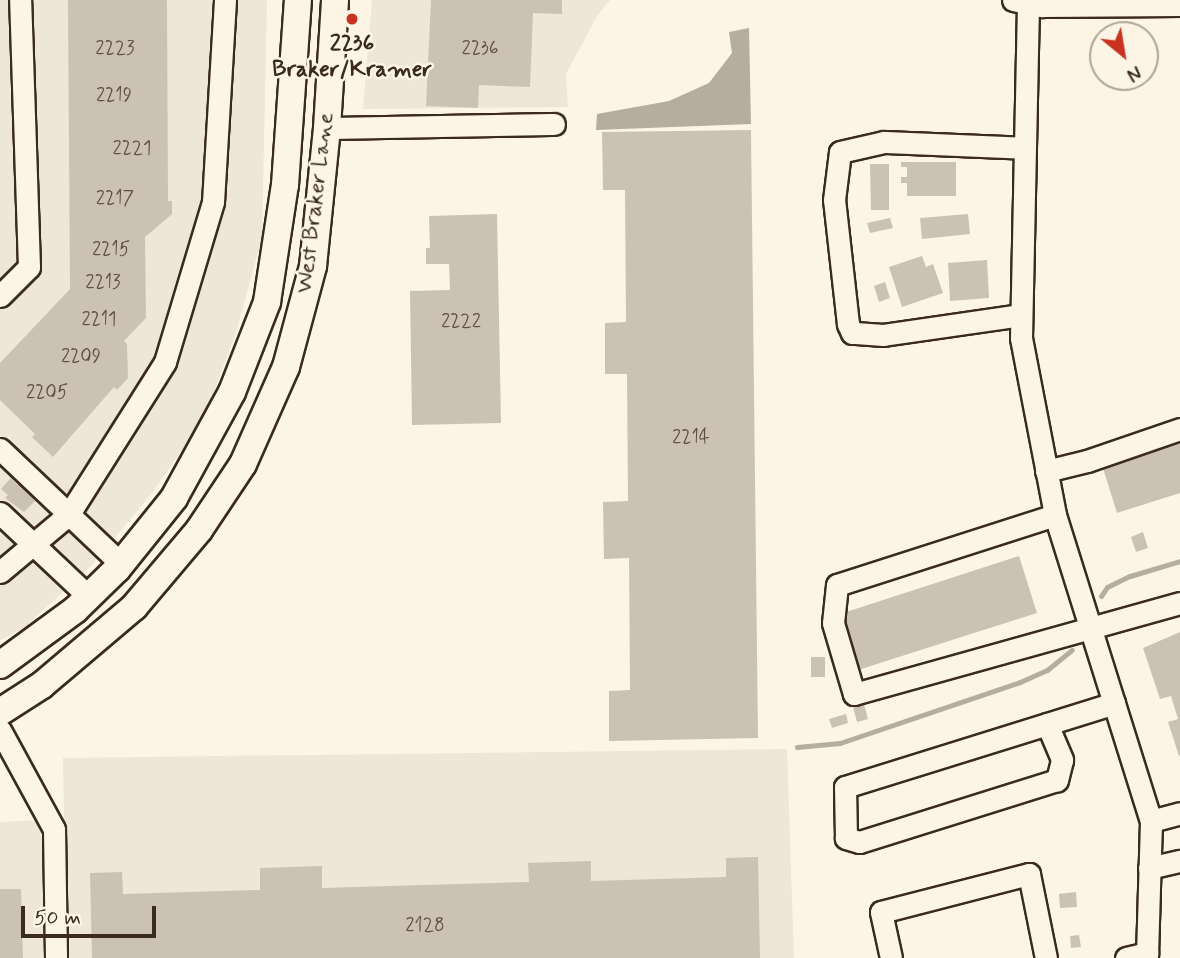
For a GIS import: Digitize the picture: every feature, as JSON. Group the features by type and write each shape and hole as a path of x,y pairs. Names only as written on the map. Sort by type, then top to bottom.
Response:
{"main road":[{"name":"West Braker Lane","path":"0,665 89,597 121,564 174,498 232,392 267,302 285,185 298,0"},
{"name":"West Braker Lane","path":"0,712 42,685 119,621 199,530 243,464 286,367 313,266 327,128 335,0"},
{"path":"288,130 327,128"},
{"path":"121,564 150,588"},
{"path":"89,597 119,621"}],"street":[{"path":"0,296 29,267 20,0"},
{"path":"0,572 35,546 69,514 165,362 213,202 225,0"},
{"path":"1140,956 1151,821 1055,515 1021,338 1025,149 1020,2 1180,5"},
{"path":"327,128 554,124"},
{"path":"1021,315 883,335 852,333 848,324 834,200 839,152 884,142 1025,149"},
{"path":"1046,471 1087,461 1180,429"},
{"path":"0,449 121,564"},
{"path":"0,513 89,597"},
{"path":"1055,515 837,585 833,624 853,694 1180,603"},
{"path":"1047,724 1062,760 1057,780 859,842 846,838 845,787 1114,703"},
{"path":"0,730 54,829 56,958"},
{"path":"1151,821 1180,813"},
{"path":"1149,868 1180,860"},
{"path":"891,958 881,912 1030,874 1046,958"}],"shaded area":[{"path":"0,0 267,0 262,238 236,333 204,417 153,492 91,566 26,626 0,641"},
{"path":"372,0 610,0 597,16 566,74 568,107 363,109"},
{"path":"749,28 751,124 596,130 597,114 669,101 709,83 732,53 729,32"},
{"path":"787,749 794,958 0,958 0,822 64,819 63,758"}],"building":[{"path":"68,0 167,0 168,201 172,201 172,214 145,237 146,318 124,341 127,344 128,378 117,390 114,387 53,457 32,437 35,434 0,400 0,363 70,289"},
{"path":"431,0 562,0 562,14 533,13 530,87 479,85 478,108 426,106"},
{"path":"751,130 758,738 609,741 609,691 630,690 629,558 604,559 603,502 628,501 627,374 605,374 605,323 626,322 625,190 603,190 602,132"},
{"path":"901,162 956,162 956,196 907,196 907,183 901,183 901,177 907,177 907,167 901,167"},
{"path":"870,164 889,164 889,210 871,210"},
{"path":"497,214 501,423 412,425 410,291 450,290 449,264 426,264 426,248 430,248 429,216"},
{"path":"968,214 970,234 922,239 920,218"},
{"path":"890,218 893,228 870,233 867,223"},
{"path":"922,256 926,267 933,264 943,293 902,307 889,267"},
{"path":"987,260 989,298 950,301 948,263"},
{"path":"885,282 890,298 879,302 874,286"},
{"path":"1180,440 1180,493 1117,513 1102,465"},
{"path":"11,478 17,485 20,482 35,501 24,512 5,498 8,495 1,489"},
{"path":"1143,532 1148,548 1136,552 1131,537"},
{"path":"1019,556 1037,613 858,670 840,614"},
{"path":"1180,632 1179,756 1168,722 1178,719 1171,696 1160,699 1143,648"},
{"path":"811,657 825,657 825,677 811,677"},
{"path":"863,700 868,719 857,722 852,703"},
{"path":"846,714 848,723 832,728 829,719"},
{"path":"758,857 760,958 92,958 90,873 122,872 123,894 260,890 260,868 322,866 322,888 529,882 528,863 591,861 591,881 726,877 726,858"},
{"path":"0,889 21,889 23,958 0,958"},
{"path":"1076,892 1077,907 1060,908 1059,894"},
{"path":"1079,935 1081,947 1071,948 1070,936"}],"waterway":[{"path":"1101,596 1107,587 1130,576 1180,561"},
{"path":"797,747 840,743 1020,682 1047,670 1072,650"}],"place":[{"name":"2236 Braker/Kramer","path":"352,19"}]}
